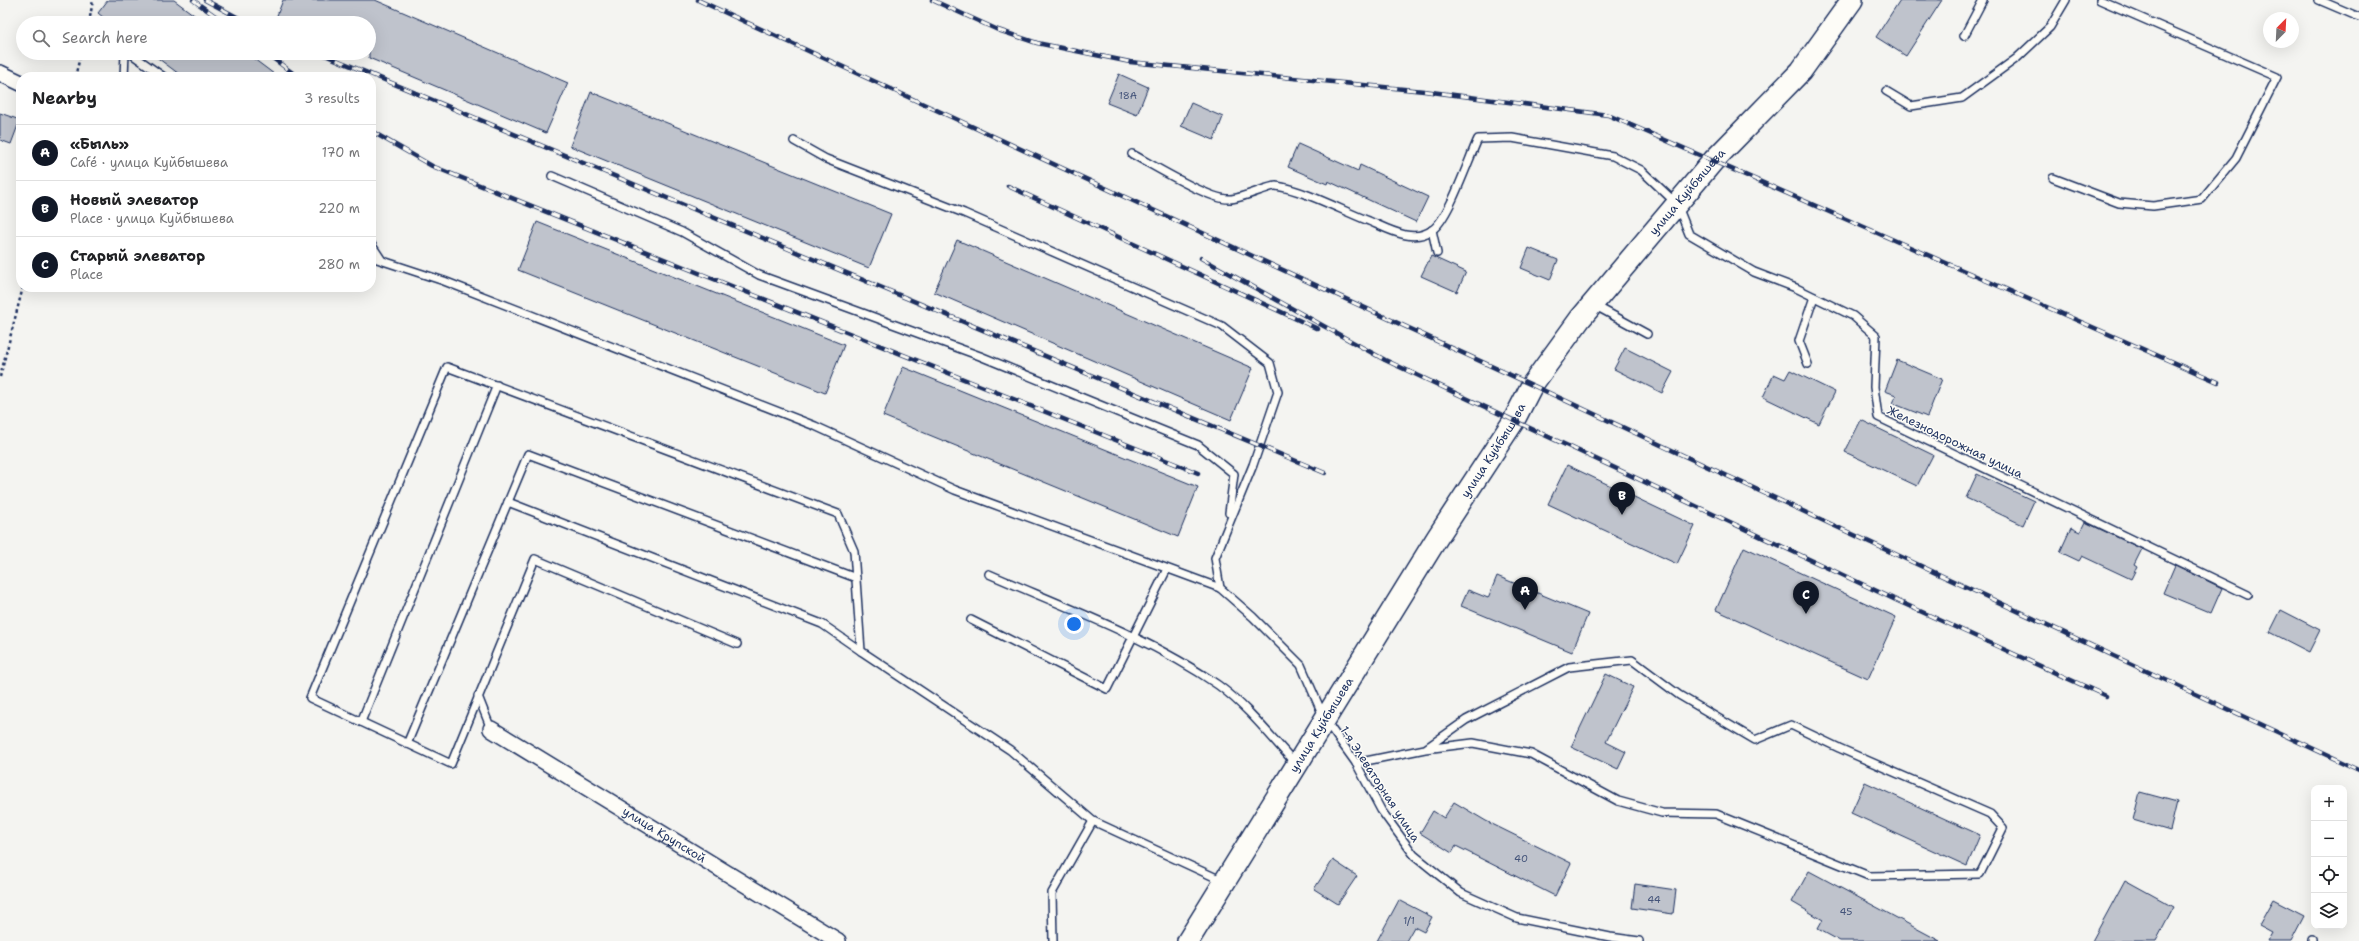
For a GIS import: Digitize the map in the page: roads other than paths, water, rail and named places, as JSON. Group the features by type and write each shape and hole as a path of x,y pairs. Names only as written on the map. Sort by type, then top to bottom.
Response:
{"street":[{"name":"улица Куйбышева","path":"1188,941 1436,538 1513,422 1532,385 1580,319 1594,305 1714,160 1800,71 1852,0"},
{"path":"0,73 16,80"},
{"name":"улица Крупской","path":"491,729 838,941"}],"lane":[{"path":"1964,36 1983,0"},
{"path":"1886,91 1911,106 1962,98 2017,58 2050,27 2066,0"},
{"path":"2053,178 2119,203 2153,206 2202,199 2236,158 2277,77 2100,0"},
{"path":"2319,0 2359,17"},
{"path":"124,72 125,60"},
{"path":"140,60 157,72"},
{"name":"Железнодорожная улица","path":"1432,230 1444,217 1478,139 1512,138 1613,156 1641,170 1677,204 1689,234 1754,272 1814,297 1853,316 1876,336 1874,387 1878,416 2248,595"},
{"path":"794,141 826,159 964,213 1222,326 1270,363 1278,392 1253,465 1227,523 1214,558 1220,588"},
{"path":"1132,154 1194,188 1229,200 1258,193 1275,186 1301,193 1402,235 1420,236 1432,230 1437,253"},
{"path":"552,176 682,232 759,275 980,356 1198,445 1234,474 1227,523"},
{"path":"376,252 381,259"},
{"path":"376,258 452,284 815,426 955,490 1220,588"},
{"path":"1808,364 1799,341 1814,297"},
{"path":"1594,305 1647,334"},
{"path":"737,644 535,559 451,764 310,698 447,367 838,514 854,551 861,651"},
{"path":"361,722 497,385"},
{"path":"407,744 528,454 856,578"},
{"path":"508,502 822,624 1010,750 1093,821 1225,882"},
{"path":"971,620 1107,689 1167,569"},
{"path":"989,574 1133,636 1219,686 1252,717 1297,765"},
{"name":"1-я Элеваторная улица","path":"1220,588 1301,665 1325,720 1356,763 1381,810 1414,855 1461,893 1517,918 1610,937 1639,941"},
{"path":"1356,763 1425,749 1473,743 1531,754 1618,801 1662,813 1716,814 1869,876 1980,874 2003,828 1990,814 1867,761 1791,725 1755,740 1679,695 1632,660 1569,668 1466,720 1425,749"},
{"path":"478,696 491,729"},
{"path":"1053,941 1052,893 1093,821"}],"railway":[{"path":"193,0 215,16"},
{"path":"205,0 235,16"},
{"path":"698,0 1532,385 2359,770"},
{"path":"932,0 998,30 1037,43 1130,62 1424,91 1608,115 2218,382"},
{"path":"275,60 291,72"},
{"path":"337,60 365,72"},
{"path":"376,76 1325,473"},
{"path":"376,134 432,166 1198,473"},
{"path":"1008,186 1318,329"},
{"path":"1201,258 1385,360 1898,601 2106,696"}],"place":[{"name":"Новый элеватор","path":"1622,515"},
{"name":"«Быль»","path":"1525,610"},
{"name":"Старый элеватор","path":"1806,614"}]}
